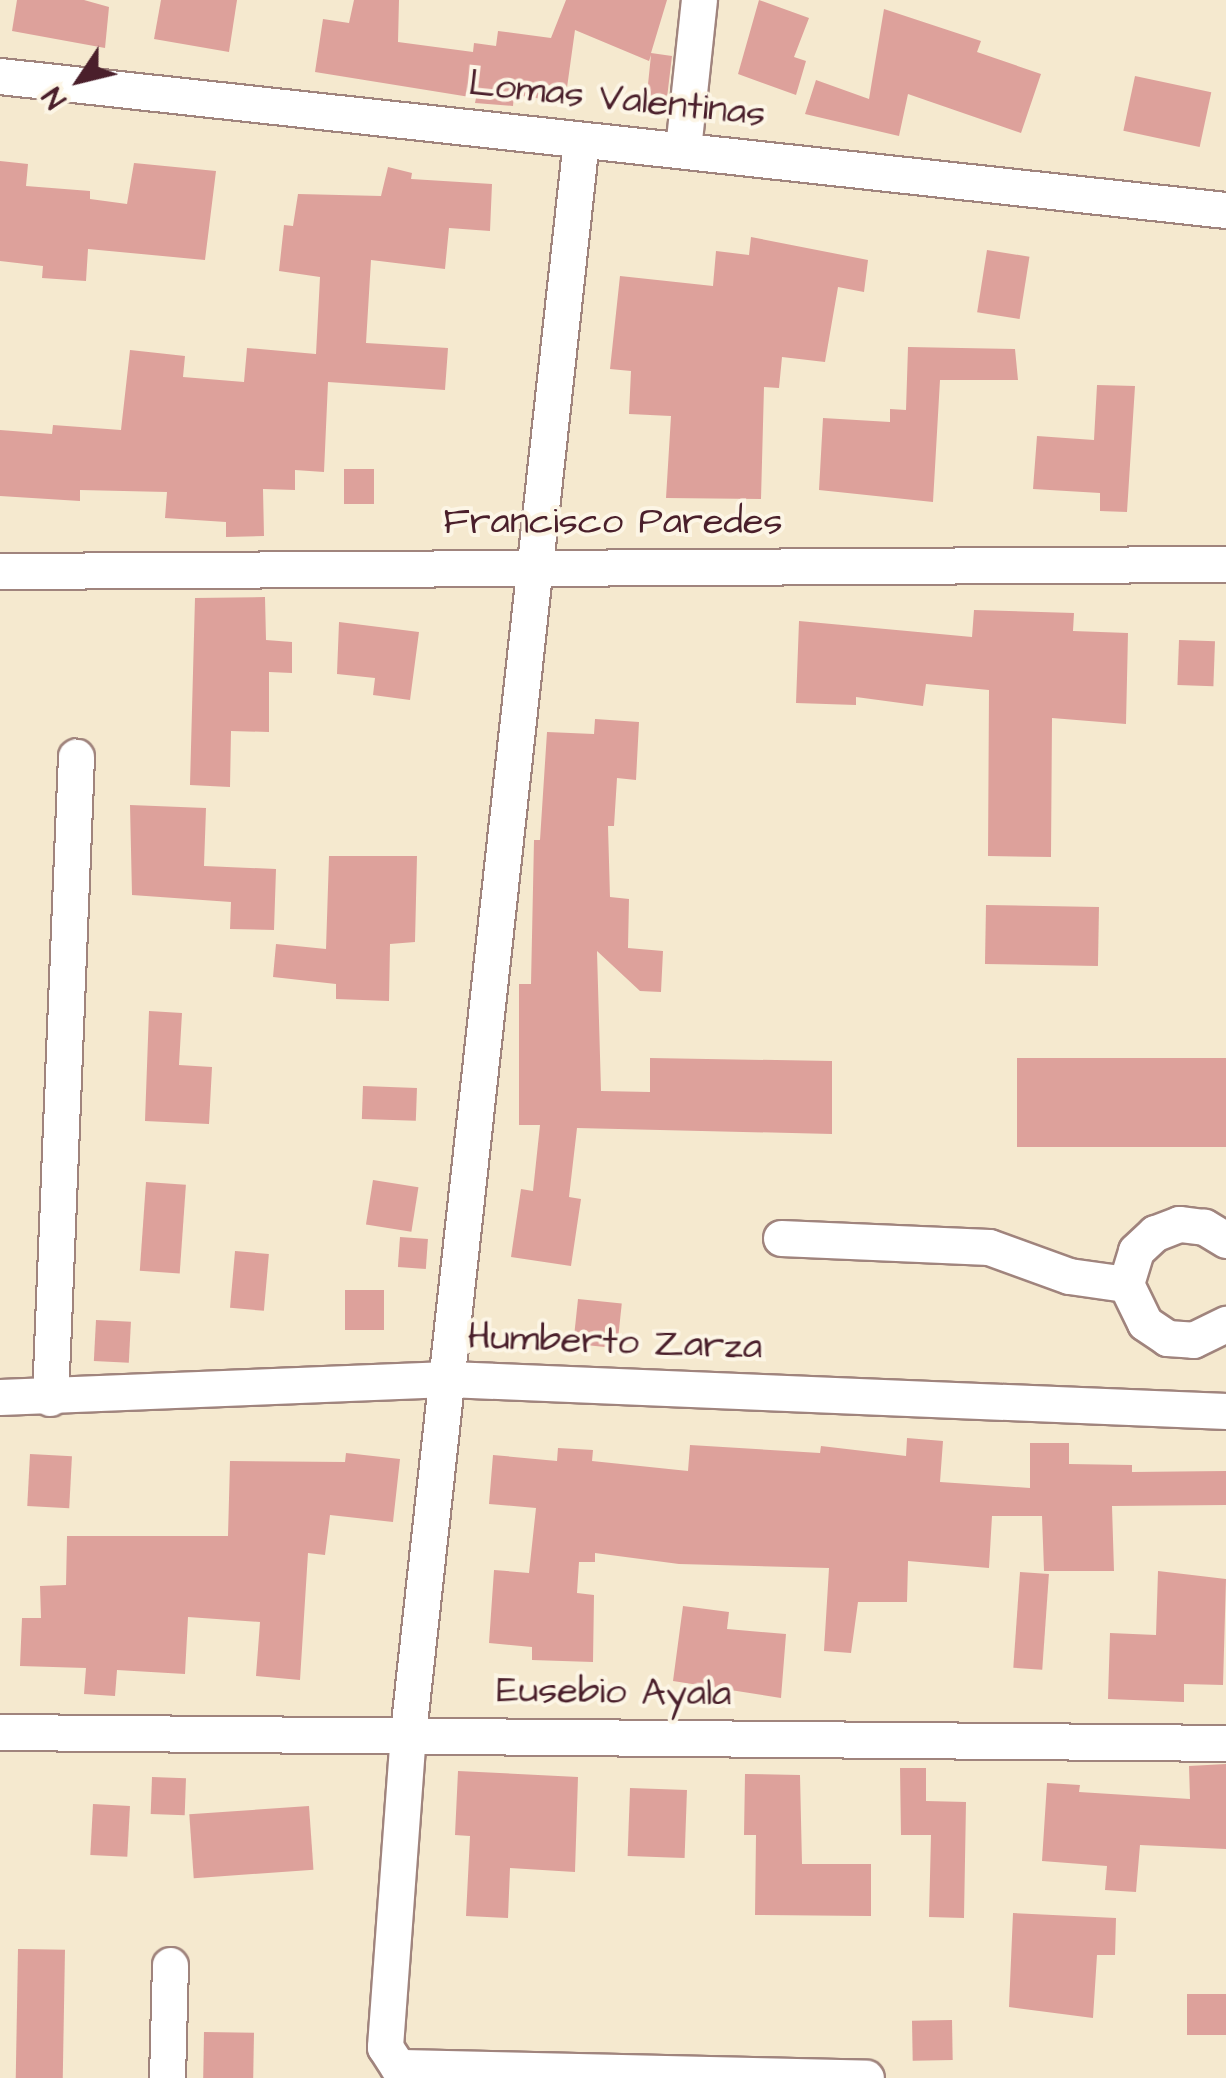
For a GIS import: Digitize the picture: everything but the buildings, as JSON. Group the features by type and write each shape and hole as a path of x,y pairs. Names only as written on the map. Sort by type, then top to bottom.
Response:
{"street":[{"path":"682,149 699,0"},
{"name":"Lomas Valentinas","path":"0,76 1226,210"},
{"path":"581,140 408,1732 385,2047 398,2067 866,2078"},
{"name":"Francisco Paredes","path":"0,571 1226,564"},
{"path":"50,1398 76,757"},
{"path":"1226,1240 1204,1227 1179,1224 1154,1233 1136,1251 1126,1284 1145,1324 1167,1338 1193,1340 1226,1324"},
{"path":"781,1238 989,1247 1069,1276 1126,1284"},
{"name":"Humberto Zarza","path":"0,1398 448,1379 1226,1411"},
{"name":"Eusebio Ayala","path":"0,1732 408,1732 1226,1744"},
{"path":"167,2078 170,1965"}]}
